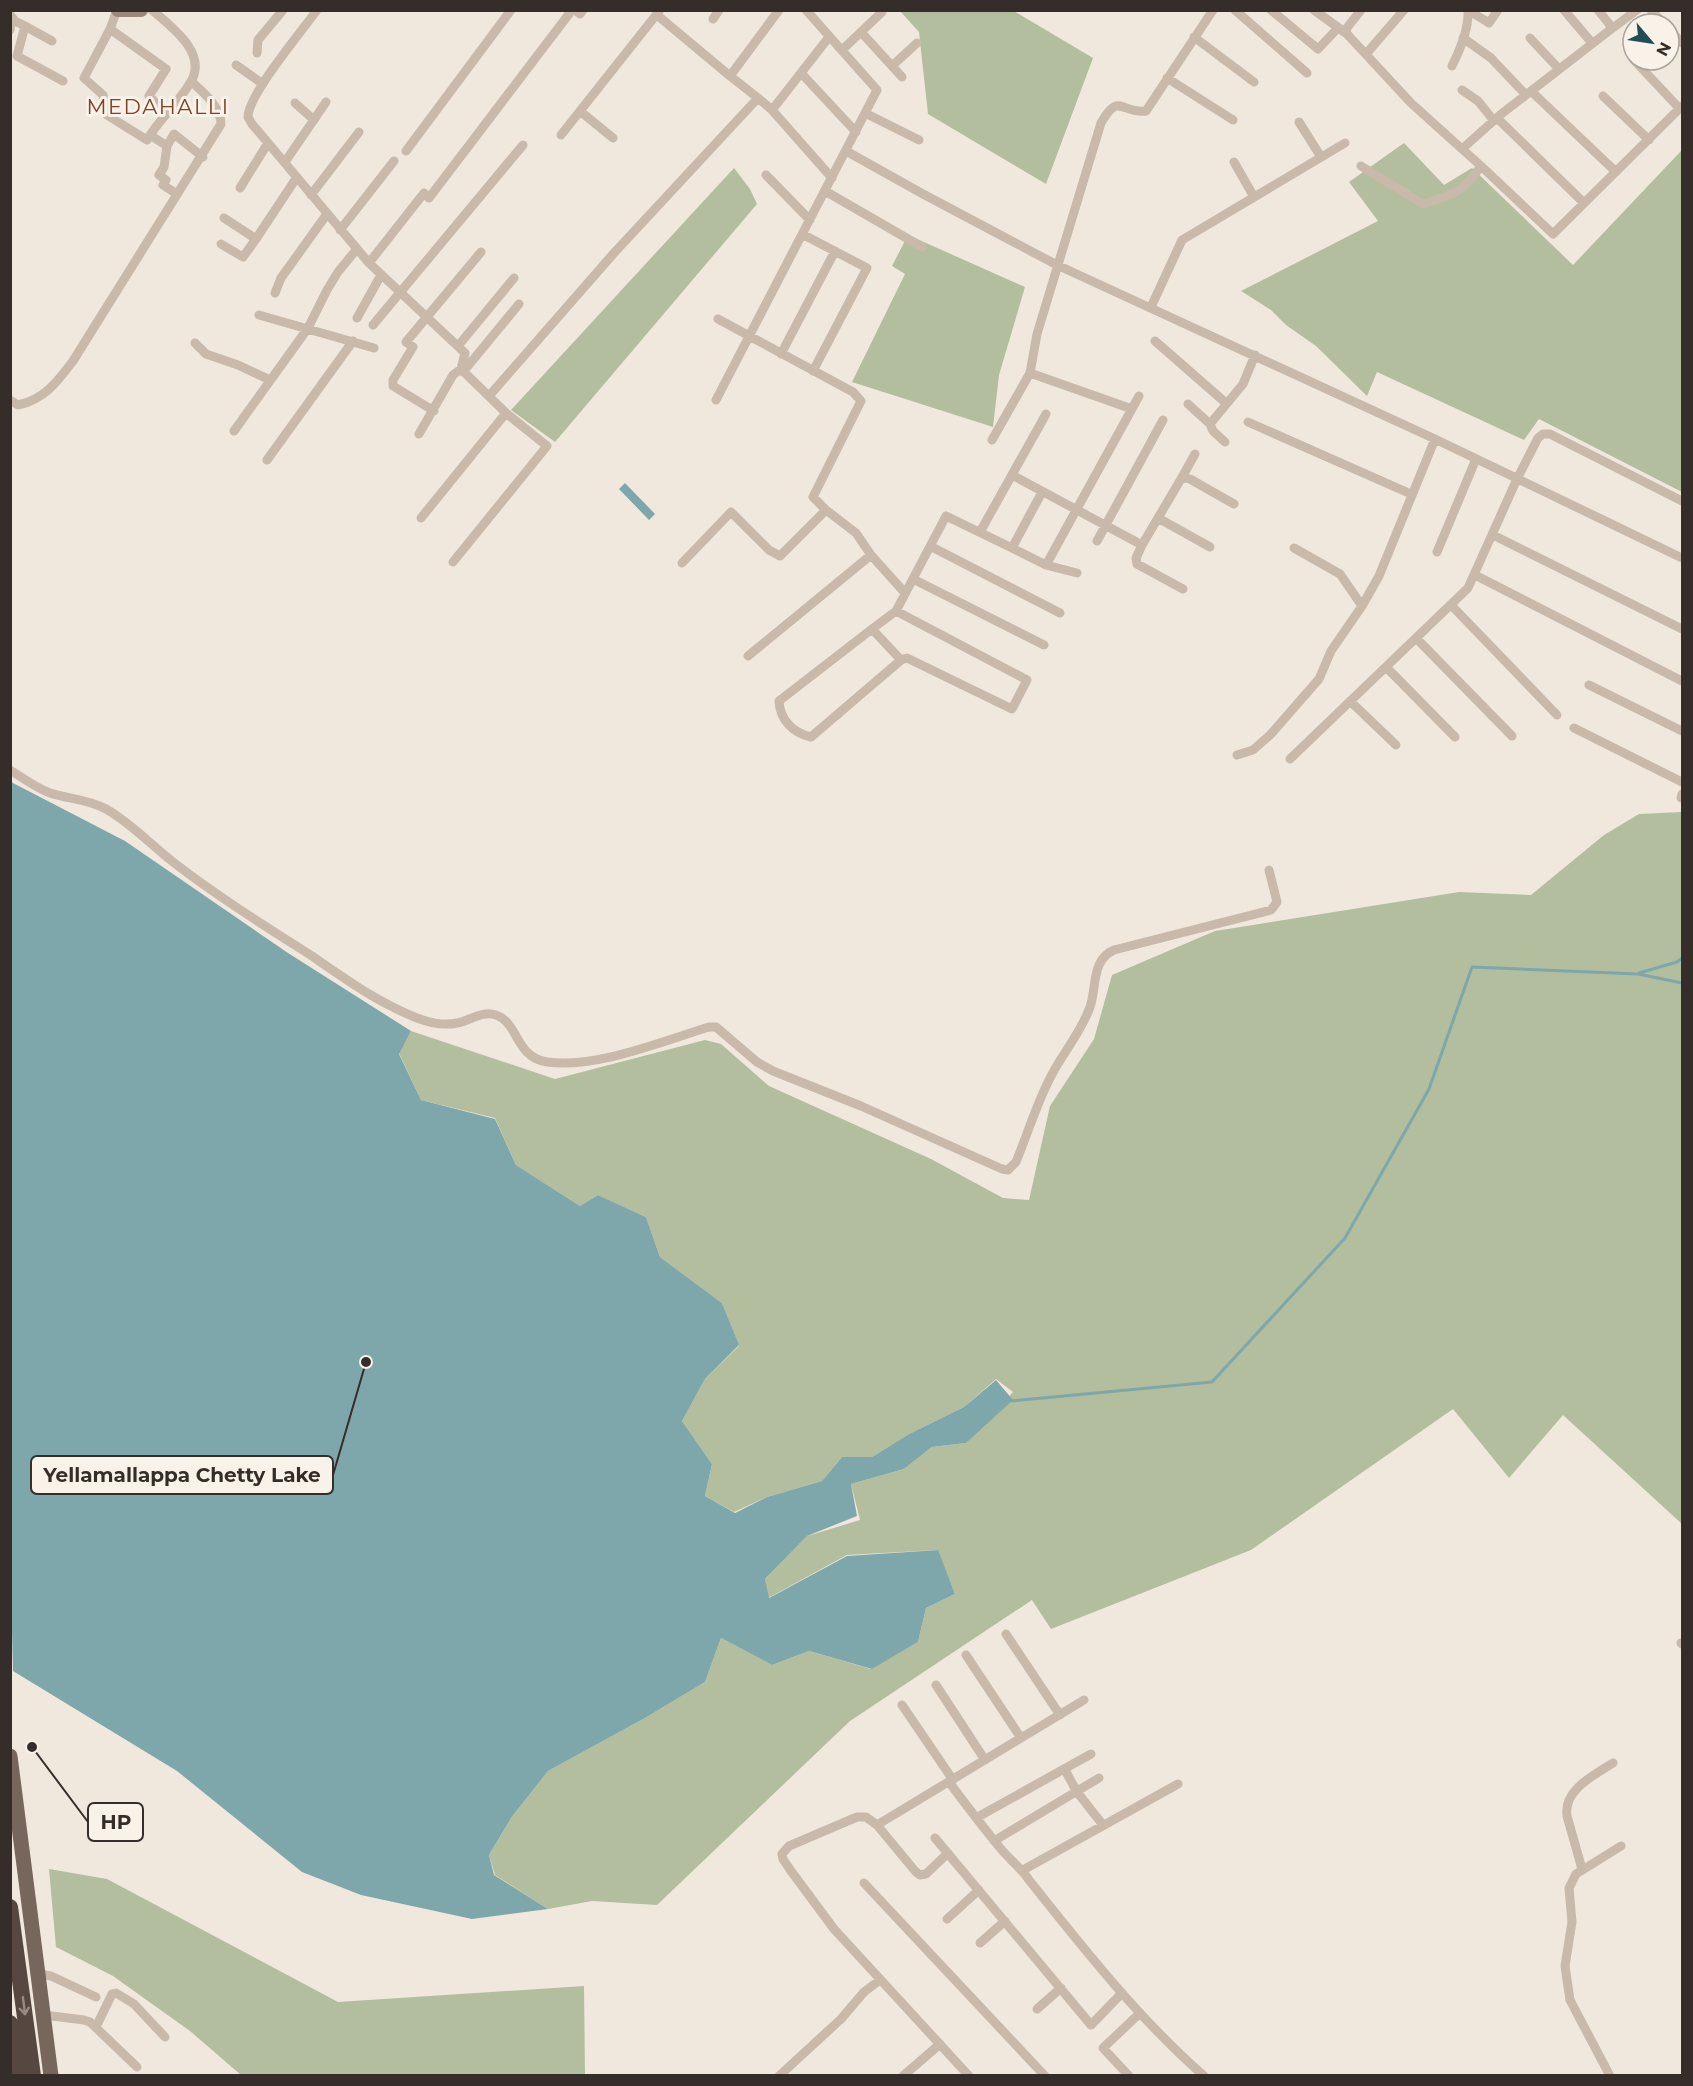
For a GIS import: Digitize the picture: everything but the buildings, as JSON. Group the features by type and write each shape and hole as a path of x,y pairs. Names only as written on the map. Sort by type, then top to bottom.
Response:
{"highway":[{"path":"10,1907 33,2076"},
{"path":"10,2022 17,2076"}],"main road":[{"path":"117,10 141,10"},
{"path":"10,1756 51,2076"}],"street":[{"path":"117,10 110,29 84,78 103,95 107,115 147,140 192,82 194,67 188,44 152,10"},
{"path":"256,53 258,40 283,10"},
{"path":"317,10 263,84 252,102 248,117 356,249 465,353 462,371"},
{"path":"406,151 511,10"},
{"path":"369,263 424,193 429,198 573,10 580,14 583,10"},
{"path":"713,19 720,10"},
{"path":"730,76 779,10"},
{"path":"716,400 877,90 806,10"},
{"path":"992,440 1030,373 1037,334 1101,123 1111,107 1118,105 1146,111 1213,10"},
{"path":"1235,10 1307,73"},
{"path":"1271,10 1318,49 1338,28"},
{"path":"1314,10 1347,34 1411,103 1553,234 1681,108 1646,72"},
{"path":"1347,34 1346,29 1361,10"},
{"path":"1366,54 1404,10"},
{"path":"1468,10 1489,23 1498,10"},
{"path":"1452,66 1463,38 1468,10"},
{"path":"1564,10 1592,43"},
{"path":"1598,10 1610,25 1610,30"},
{"path":"1462,150 1496,119 1637,10"},
{"path":"842,51 882,12"},
{"path":"561,135 659,13 772,110 832,178"},
{"path":"11,16 15,21 52,41"},
{"path":"10,30 11,16"},
{"path":"25,26 17,56 63,81"},
{"path":"110,29 166,69 149,96 154,101 152,107 164,116"},
{"path":"861,32 902,77"},
{"path":"772,110 829,37"},
{"path":"1194,37 1254,82"},
{"path":"1463,38 1491,58 1616,172"},
{"path":"1530,38 1559,69"},
{"path":"892,66 917,43"},
{"path":"236,65 263,84"},
{"path":"801,73 856,132"},
{"path":"1167,78 1233,120"},
{"path":"10,400 18,405 26,404 44,395 55,385 74,361 177,194 203,157 221,124 221,116 210,99 192,82"},
{"path":"1462,90 1478,101 1584,204"},
{"path":"1604,96 1649,140"},
{"path":"489,396 614,253 758,98"},
{"path":"285,162 326,102"},
{"path":"295,103 314,120"},
{"path":"580,111 613,138"},
{"path":"865,113 919,140"},
{"path":"1299,122 1321,157"},
{"path":"311,195 359,132"},
{"path":"177,194 164,186 166,180 159,175 164,167 167,146 174,134 203,157"},
{"path":"150,135 167,146"},
{"path":"240,188 268,143"},
{"path":"1151,307 1182,240 1345,143"},
{"path":"373,325 523,145"},
{"path":"846,151 1057,265 1435,439 1683,558"},
{"path":"340,230 394,161"},
{"path":"1234,162 1254,197"},
{"path":"1361,166 1423,204 1450,196 1469,183 1480,166"},
{"path":"766,175 810,220"},
{"path":"220,244 243,256 297,177"},
{"path":"825,191 922,247"},
{"path":"275,293 281,278 327,214"},
{"path":"224,218 256,239"},
{"path":"802,234 867,268 813,371"},
{"path":"234,431 308,328 327,290 356,249"},
{"path":"781,354 835,251"},
{"path":"434,411 393,386 393,380 412,347 406,342 482,252"},
{"path":"357,318 381,275"},
{"path":"458,346 514,278"},
{"path":"419,434 453,375 462,371 519,304"},
{"path":"259,315 374,348"},
{"path":"718,320 853,392 861,400 813,497 856,533 871,555 905,593"},
{"path":"267,460 353,341"},
{"path":"1155,341 1226,403"},
{"path":"195,343 206,354 238,365 270,380"},
{"path":"1210,424 1243,384 1255,355"},
{"path":"453,562 547,446 506,413 462,371"},
{"path":"1030,373 1132,409"},
{"path":"1046,565 1139,396"},
{"path":"1188,404 1210,424 1213,431 1225,442"},
{"path":"421,518 506,413"},
{"path":"980,532 1046,414"},
{"path":"1097,541 1163,420"},
{"path":"1248,422 1411,494"},
{"path":"1290,759 1468,588 1517,478 1538,438 1543,434 1550,434 1683,501"},
{"path":"1237,755 1253,750 1292,713 1300,700 1319,680 1331,651 1362,606 1379,576 1435,439"},
{"path":"1183,589 1137,564 1136,558 1195,454"},
{"path":"1437,552 1476,459"},
{"path":"1012,476 1142,545"},
{"path":"1181,479 1186,478 1234,504"},
{"path":"1012,548 1042,492"},
{"path":"682,563 731,512 769,550 780,556 826,510"},
{"path":"896,611 1027,680 1012,710 907,658 901,660 811,736 798,734 779,713 779,701 896,611 932,547 946,516 1046,565 1077,573"},
{"path":"1158,518 1210,547"},
{"path":"1493,536 1683,629"},
{"path":"932,547 1060,613"},
{"path":"1294,548 1340,574 1362,606"},
{"path":"748,656 871,555"},
{"path":"1475,576 1683,681"},
{"path":"913,579 1044,645"},
{"path":"1451,605 1557,715"},
{"path":"872,629 901,660"},
{"path":"1416,638 1512,736"},
{"path":"1386,668 1455,737"},
{"path":"1589,685 1683,731"},
{"path":"1350,701 1396,745"},
{"path":"1574,728 1683,782"},
{"path":"10,770 51,793 87,800 106,808 172,861 294,945 371,995 416,1018 434,1024 445,1024 458,1023 484,1014 493,1014 507,1022 527,1054 546,1062 559,1063 610,1057 709,1027 716,1027 757,1062 773,1071 861,1106 1002,1170 1012,1167 1016,1162 1048,1082 1085,1018 1091,1004 1096,973 1102,957 1114,950 1271,910 1277,902 1269,870"},
{"path":"1006,1634 1060,1715"},
{"path":"966,1655 1021,1738"},
{"path":"936,1685 985,1760"},
{"path":"877,1825 1084,1700"},
{"path":"902,1705 976,1818 994,1841 1017,1867 1023,1870 1082,1948 1122,1993 1204,2076"},
{"path":"976,1818 1091,1754"},
{"path":"1582,1869 1567,1816 1568,1800 1587,1779 1613,1762"},
{"path":"1065,1770 1077,1792 1103,1825"},
{"path":"994,1841 1099,1778"},
{"path":"1023,1870 1178,1785"},
{"path":"948,1853 926,1874 920,1875 877,1825 866,1817 848,1819 789,1846 783,1854 783,1859 834,1929 968,2075"},
{"path":"935,1838 1091,2025 1122,1993"},
{"path":"1610,2076 1570,2000 1566,1973 1572,1922 1569,1888 1571,1880 1582,1869 1621,1846"},
{"path":"864,1883 1045,2076"},
{"path":"947,1919 979,1890"},
{"path":"980,1943 1005,1921"},
{"path":"38,1974 51,1976 96,1997"},
{"path":"779,2076 841,2019 864,1992 880,1980"},
{"path":"1037,2010 1061,1988"},
{"path":"96,2026 112,1994 116,1993 134,2004 165,2037"},
{"path":"1129,2076 1103,2048 1140,2013"},
{"path":"44,2014 84,2020 96,2026 137,2067"},
{"path":"903,2076 940,2044"}],"green space":[{"path":"900,11 1014,11 1093,58 1046,184 928,114 919,32"},
{"path":"1404,143 1444,185 1472,168 1573,265 1682,150 1682,492 1539,419 1524,440 1377,372 1367,396 1316,346 1286,325 1271,310 1241,291 1378,221 1349,182"},
{"path":"734,168 750,189 757,204 555,442 511,410"},
{"path":"908,235 1025,287 999,375 993,427 852,382 905,274 892,266"},
{"path":"1682,812 1682,1524 1563,1415 1509,1478 1453,1409 1251,1550 1051,1629 1032,1600 850,1721 657,1905 592,1901 548,1909 495,1875 489,1855 511,1818 548,1771 705,1682 721,1638 772,1665 809,1651 871,1669 918,1642 926,1608 955,1594 937,1550 847,1555 768,1598 765,1579 807,1536 860,1520 851,1484 904,1469 932,1447 966,1443 1013,1392 996,1379 964,1407 909,1434 872,1457 842,1457 822,1481 767,1497 734,1512 705,1496 712,1464 682,1421 705,1379 739,1346 722,1303 660,1257 646,1217 598,1195 580,1206 516,1165 495,1118 421,1100 399,1053 411,1031 555,1079 705,1040 721,1044 769,1086 931,1159 1003,1198 1029,1200 1050,1106 1094,1039 1112,975 1215,931 1459,892 1531,895 1604,835 1639,814"},
{"path":"49,1869 107,1879 338,2002 584,1986 585,2075 241,2075 190,2031 113,1976 56,1947"}],"water":[{"path":"625,483 655,514 649,520 619,489"},
{"path":"11,782 125,841 288,953 411,1031 399,1054 421,1100 495,1119 516,1165 580,1206 598,1195 646,1217 660,1257 722,1303 739,1345 705,1379 682,1421 712,1464 705,1496 735,1513 767,1497 822,1481 842,1457 872,1457 909,1434 964,1407 996,1380 1013,1400 966,1443 932,1447 904,1469 851,1484 857,1516 807,1536 765,1579 769,1598 847,1556 938,1550 955,1594 926,1608 918,1642 872,1669 809,1651 772,1665 721,1638 705,1682 548,1771 511,1818 489,1855 494,1875 548,1909 472,1919 361,1895 302,1872 177,1771 13,1671 10,1550"}],"waterway":[{"path":"1639,973 1677,962 1682,958"},
{"path":"1011,1401 1212,1382 1345,1238 1429,1089 1472,967 1638,974 1682,983"}],"place":[{"name":"Yellamallappa Chetty Lake","path":"366,1362"},
{"name":"HP","path":"32,1747"}],"district":[{"name":"MEDAHALLI","path":"158,106"}]}
